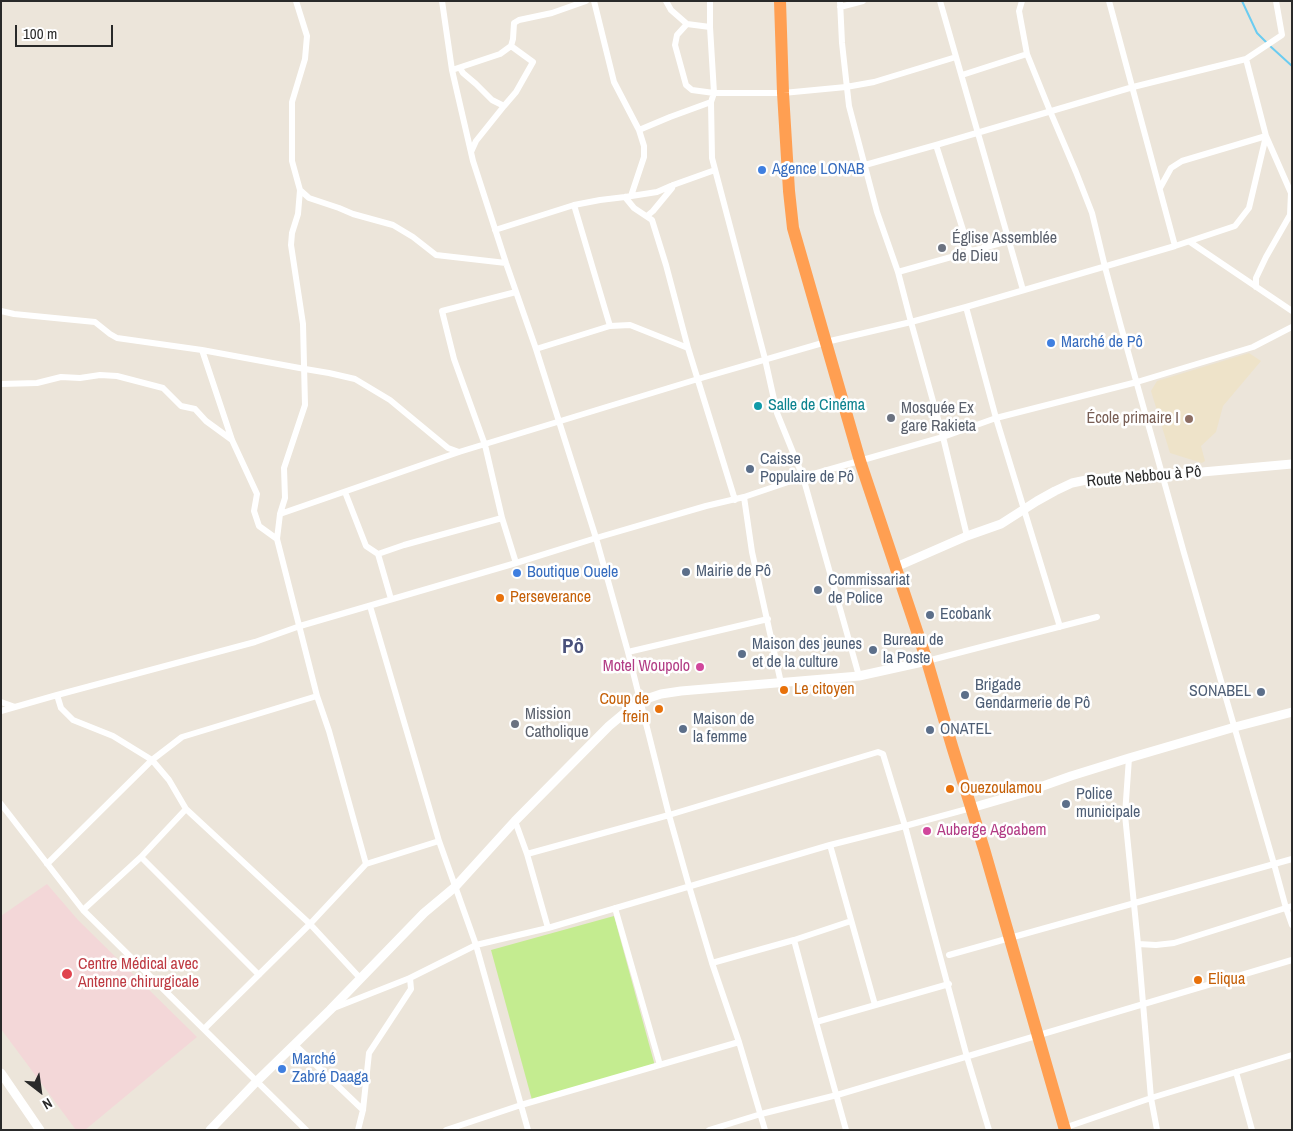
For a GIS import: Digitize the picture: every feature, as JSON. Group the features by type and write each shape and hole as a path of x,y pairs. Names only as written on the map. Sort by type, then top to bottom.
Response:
{"highway":[{"path":"780,1 788,191 794,228 860,461 927,661 1064,1129"}],"main road":[{"name":"Route Nebbou à Pô","path":"896,567 967,536 1001,524 1055,491 1072,483 1091,479 1292,464"},
{"path":"215,1128 256,1082 330,1010 424,913 455,887 515,821 609,726 627,711 646,699 661,694 858,676 927,661"},
{"path":"971,808 1129,758 1292,712"},
{"path":"1,1073 37,1129"}],"street":[{"path":"296,1 307,36 305,59 292,102 292,161 300,190 298,214 292,233 291,245 303,324 304,405 284,468 285,498 280,514 277,539 317,696 329,731 366,864"},
{"path":"442,1 452,70 471,152 596,538 628,652 668,815 712,963 739,1042 765,1130"},
{"path":"594,1 614,82 639,130 644,146 644,157 628,197"},
{"path":"666,1 671,10 687,24 710,27"},
{"path":"710,1 714,93 711,102 712,158 765,359 777,413 803,477 858,676"},
{"path":"862,1 840,4 849,106 877,212 898,272 943,437 967,536"},
{"path":"940,1 1023,290"},
{"path":"1022,1 1019,11 1027,54 1092,213 1162,474 1274,864 1289,907 1292,925"},
{"path":"1110,1 1176,246"},
{"path":"865,164 1133,87 1246,58 1282,35 1276,1"},
{"path":"452,70 500,54 511,46 514,23 519,20 552,14 584,2"},
{"path":"687,24 677,35 675,46 686,85 692,90 714,93 783,94 846,87 874,82 956,57"},
{"path":"471,152 476,141 516,92 532,62 511,46"},
{"path":"962,75 1027,54"},
{"path":"1246,58 1266,136 1291,193 1290,215 1256,278 1256,287"},
{"path":"460,68 492,100 504,106"},
{"path":"639,130 711,102"},
{"path":"1160,188 1171,168 1182,161 1266,136"},
{"path":"280,514 459,452 698,379 826,342 966,307 1190,242 1235,226 1249,208 1266,136"},
{"path":"936,145 970,252"},
{"path":"495,230 574,205 657,192 715,170"},
{"path":"647,216 660,203 673,185"},
{"path":"300,190 309,198 353,214 393,225 413,237 436,255 506,264"},
{"path":"628,197 634,208 652,220 688,348 735,500"},
{"path":"574,205 610,326"},
{"path":"898,272 1008,241"},
{"path":"1190,242 1292,310"},
{"path":"516,292 442,312 454,358 485,445 502,518 516,563"},
{"path":"966,307 1023,510 1060,626"},
{"path":"1,311 95,322 117,338 202,350 355,379 390,400 448,448 459,452"},
{"path":"536,349 610,326 630,325 688,348"},
{"path":"1,711 255,642 300,626 596,538 735,500 803,477 943,437 996,418 1137,382 1253,348 1292,327"},
{"path":"202,350 232,440 257,494 254,511 259,526 277,539"},
{"path":"1,384 37,383 61,378 80,378 100,374 117,376 163,388 182,406 195,409 206,421 232,440"},
{"path":"345,492 366,546 378,554 391,599"},
{"path":"744,497 752,552 781,682"},
{"path":"378,554 502,518"},
{"path":"370,606 438,841 476,945 528,1130"},
{"path":"927,661 1097,617"},
{"path":"628,652 768,619"},
{"path":"57,695 61,708 73,720 113,736 152,760 169,780 186,809 310,924 360,978"},
{"path":"47,864 152,760 182,737 317,696"},
{"path":"1,702 15,707"},
{"path":"527,854 668,815 878,752 883,754 949,984 987,1129"},
{"path":"1129,758 1125,814 1151,1098 1156,1130"},
{"path":"1,804 83,910 306,1130"},
{"path":"330,1010 410,978 476,945 548,928 830,845 971,808"},
{"path":"83,910 141,858 186,809"},
{"path":"515,821 527,854 548,928"},
{"path":"204,1029 310,924 366,864 438,841"},
{"path":"830,845 875,1005"},
{"path":"141,858 259,975"},
{"path":"950,955 1292,859"},
{"path":"1138,944 1174,943 1289,907"},
{"path":"615,908 660,1065"},
{"path":"712,963 794,940 851,921"},
{"path":"794,940 846,1130"},
{"path":"939,948 950,955"},
{"path":"943,965 950,955"},
{"path":"710,1130 761,1114 837,1095 1292,960"},
{"path":"358,1130 370,1053 411,989 410,978"},
{"path":"816,1022 949,984"},
{"path":"446,1130 739,1042"},
{"path":"294,1044 362,1110"},
{"path":"1064,1129 1151,1098 1292,1055"},
{"path":"1236,1072 1252,1130"}],"shaded area":[{"name":"École primaire I","path":"1249,353 1261,361 1223,406 1216,432 1201,446 1205,461 1202,463 1170,453 1151,391 1157,381"},
{"name":"Centre Médical avec Antenne chirurgicale","path":"47,884 78,920 197,1037 85,1130 76,1130 1,1029 1,916"}],"green space":[{"path":"614,916 655,1066 532,1100 491,950"}],"waterway":[{"path":"1242,1 1257,33 1266,42"},
{"path":"1270,46 1292,66"}],"place":[{"name":"Agence LONAB","path":"762,170"},
{"name":"Église Assemblée de Dieu","path":"942,248"},
{"name":"Marché de Pô","path":"1051,343"},
{"name":"Salle de Cinéma","path":"758,406"},
{"name":"Mosquée Ex gare Rakieta","path":"891,418"},
{"name":"École primaire I","path":"1189,419"},
{"name":"Caisse Populaire de Pô","path":"750,469"},
{"name":"Mairie de Pô","path":"686,572"},
{"name":"Boutique Ouele","path":"517,573"},
{"name":"Commissariat de Police","path":"818,590"},
{"name":"Perseverance","path":"500,598"},
{"name":"Ecobank","path":"930,615"},
{"name":"Bureau de la Poste","path":"873,650"},
{"name":"Maison des jeunes et de la culture","path":"742,654"},
{"name":"Motel Woupolo","path":"700,667"},
{"name":"Le citoyen","path":"784,690"},
{"name":"SONABEL","path":"1261,692"},
{"name":"Brigade Gendarmerie de Pô","path":"965,695"},
{"name":"Coup de frein","path":"659,709"},
{"name":"Mission Catholique","path":"515,724"},
{"name":"Maison de la femme","path":"683,729"},
{"name":"ONATEL","path":"930,730"},
{"name":"Ouezoulamou","path":"950,789"},
{"name":"Police municipale","path":"1066,804"},
{"name":"Auberge Agoabem","path":"927,831"},
{"name":"Centre Médical avec Antenne chirurgicale","path":"67,974"},
{"name":"Eliqua","path":"1198,980"},
{"name":"Marché Zabré Daaga","path":"282,1069"}],"district":[{"name":"Pô","path":"573,647"}]}
